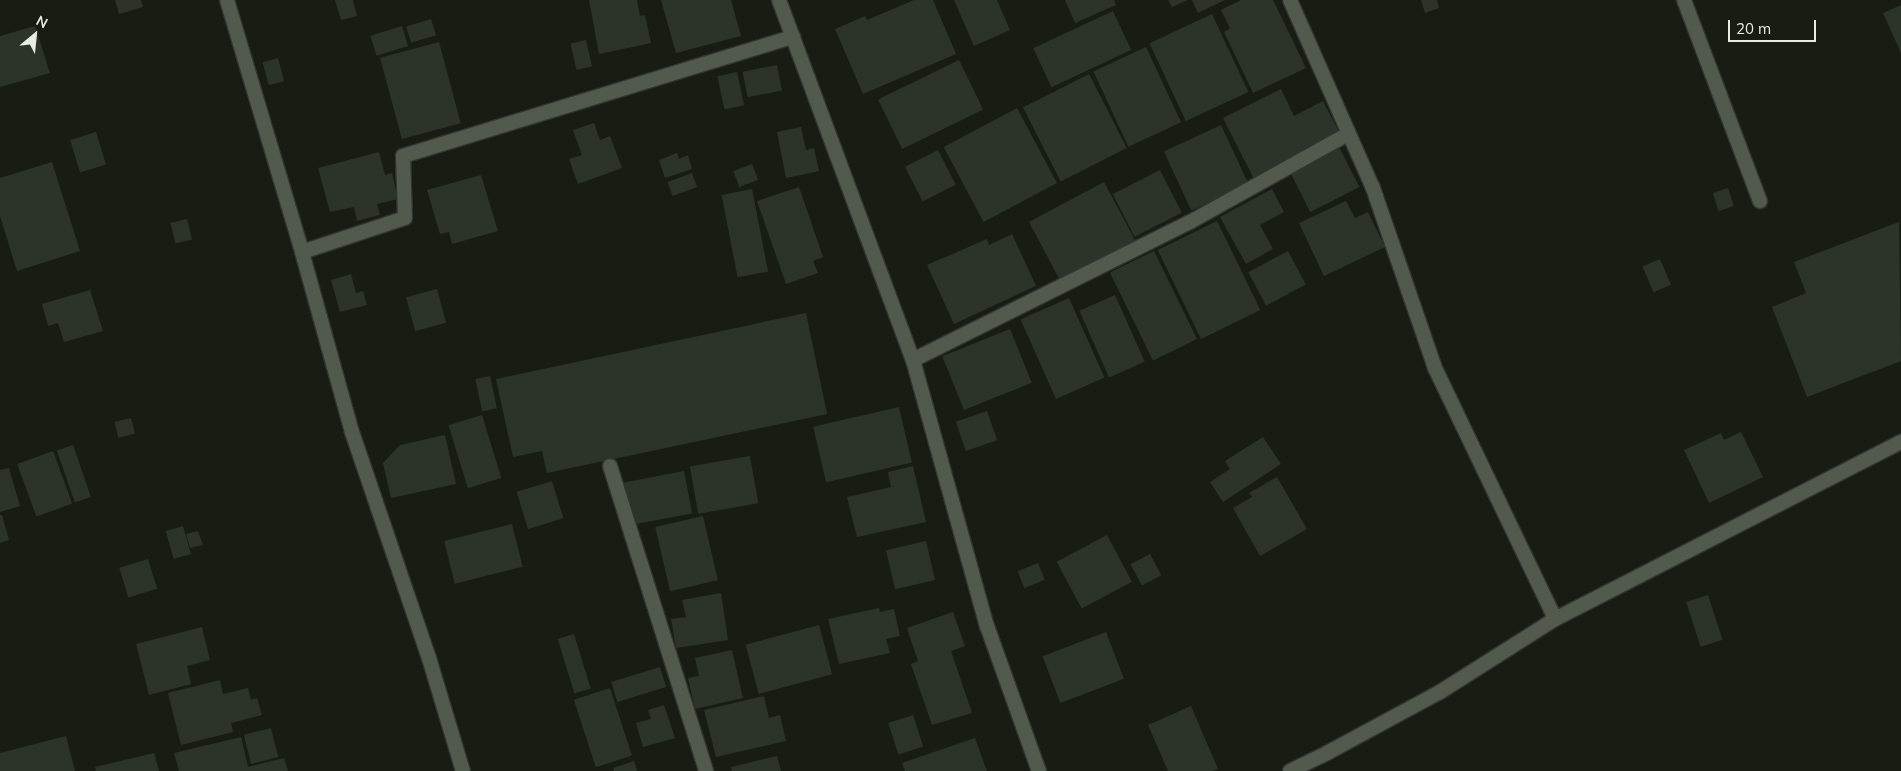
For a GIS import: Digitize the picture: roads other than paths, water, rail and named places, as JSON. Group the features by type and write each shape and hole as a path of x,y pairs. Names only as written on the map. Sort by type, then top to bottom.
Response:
{"street":[{"path":"227,0 302,252 352,432 429,658 463,771"},
{"path":"779,0 913,360 987,626 1039,771"},
{"path":"1290,0 1373,188 1435,368 1555,619"},
{"path":"1684,0 1760,200"},
{"path":"302,252 405,218 403,156 793,37"},
{"path":"913,360 1190,222 1348,134"},
{"path":"1290,771 1327,754 1440,692 1555,619 1901,442"},
{"path":"610,466 706,771"}]}
